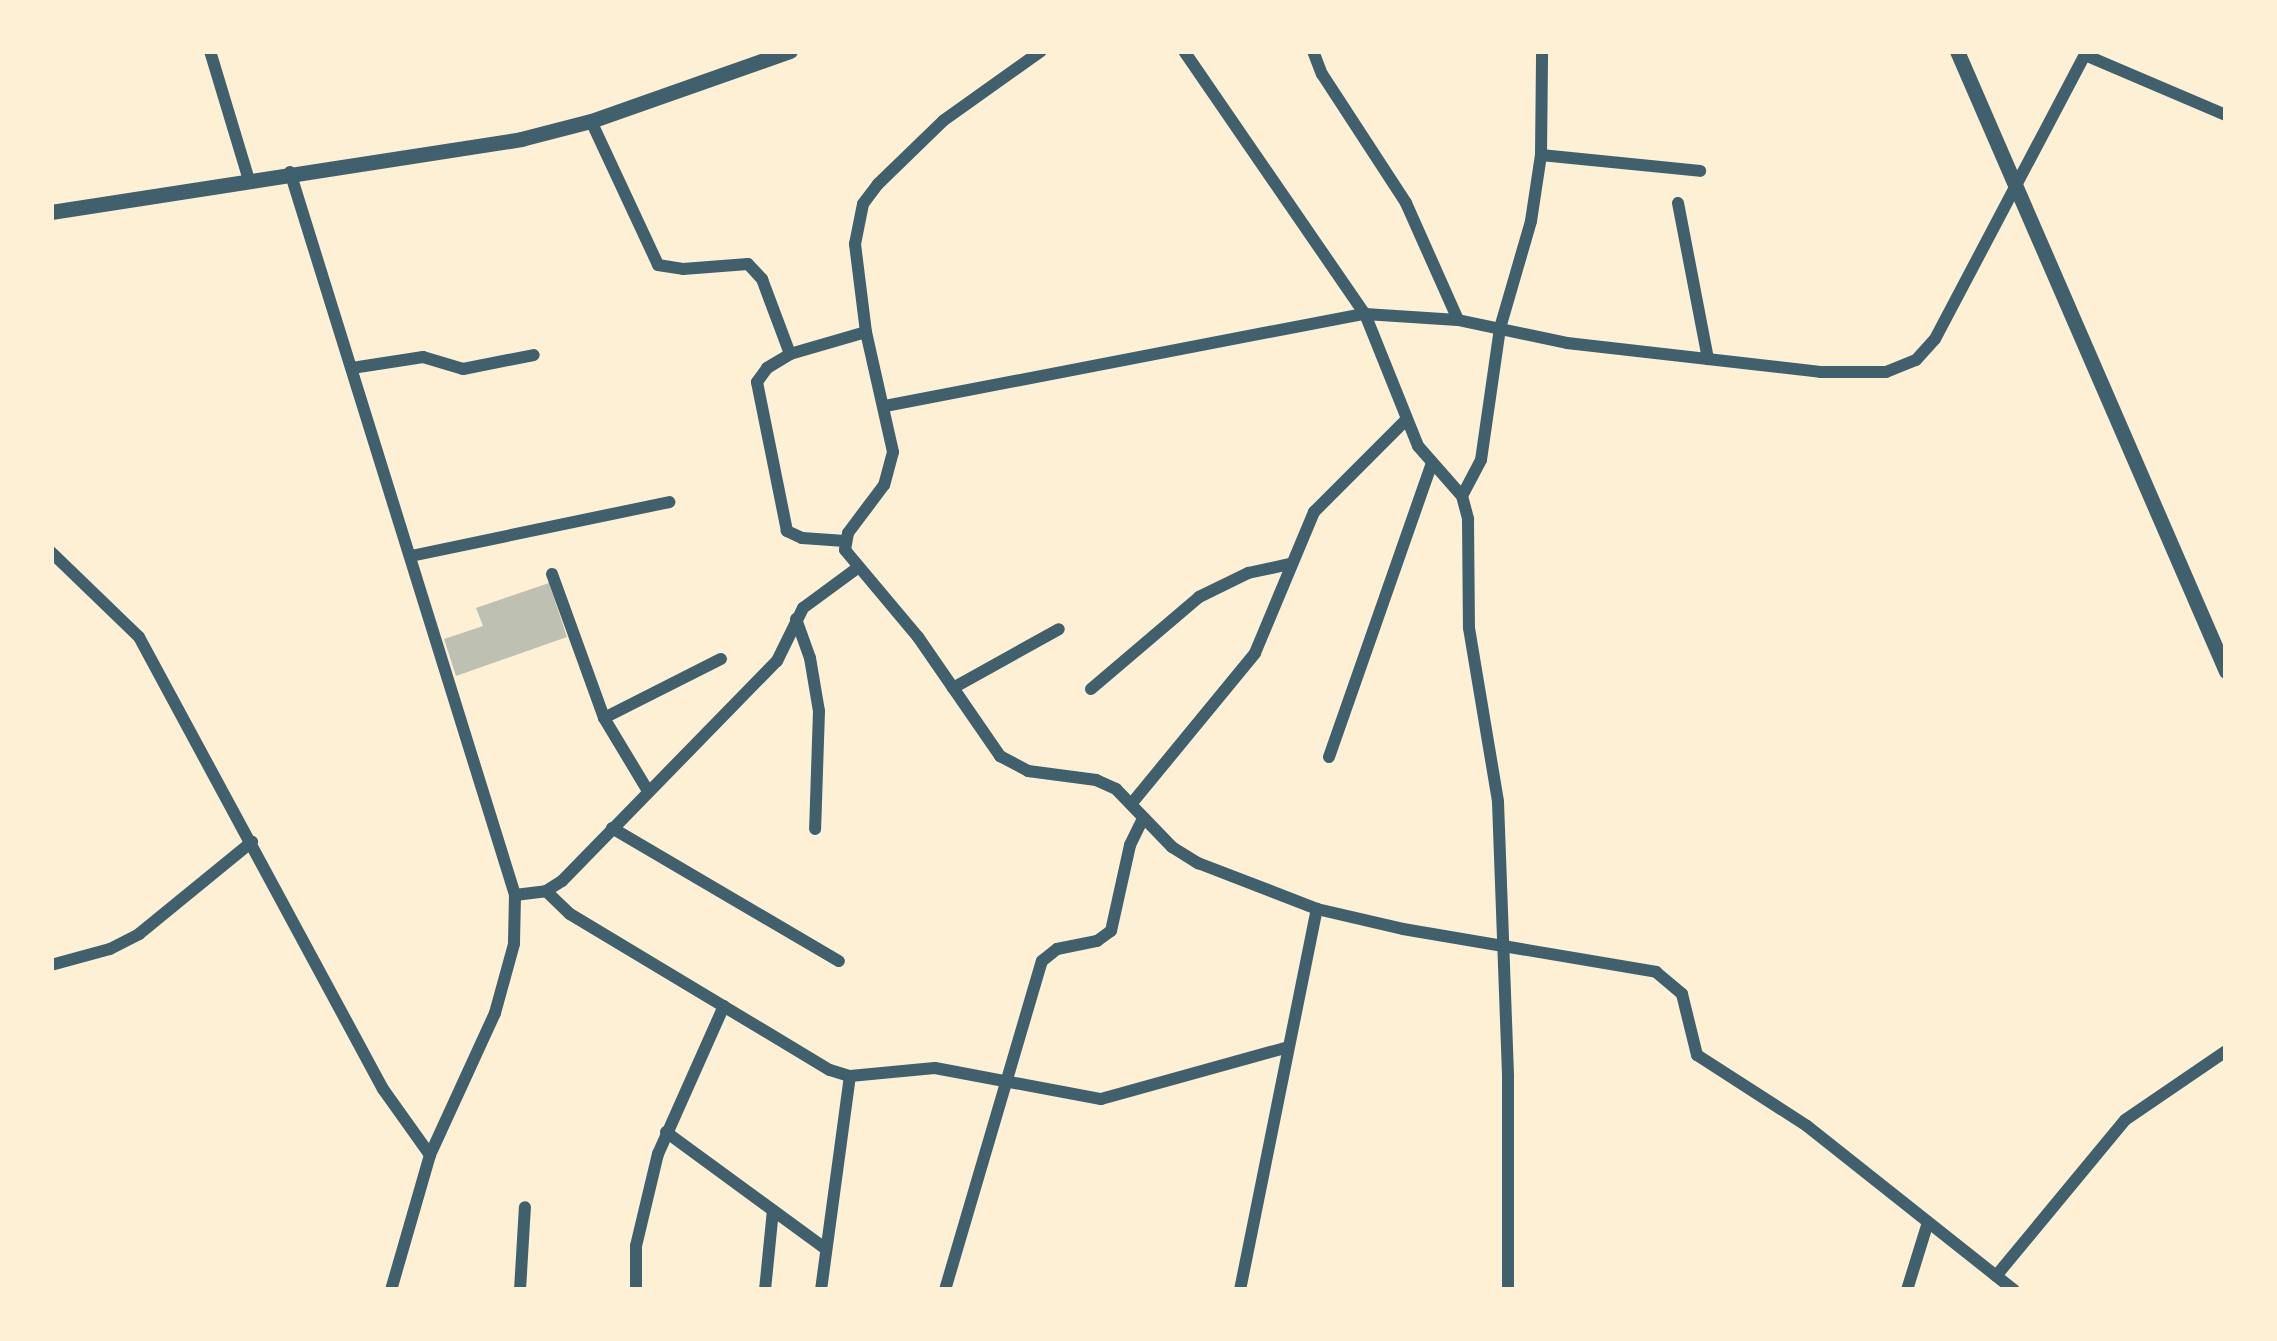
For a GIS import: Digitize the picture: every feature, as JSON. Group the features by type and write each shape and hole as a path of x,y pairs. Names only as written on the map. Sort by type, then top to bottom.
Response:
{"street":[{"path":"210,51 249,180"},
{"path":"51,212 290,172 453,154 591,121 790,51"},
{"path":"845,541 889,472 893,452 855,273 863,204 943,122 1041,51"},
{"path":"1184,51 1365,314 1406,420 1432,463 1462,496 1468,519 1469,628 1498,802 1508,1077 1508,1290"},
{"path":"1313,51 1322,74 1406,203 1458,320"},
{"path":"1462,496 1480,460 1500,328 1531,221 1541,155 1543,51"},
{"path":"1957,51 2226,670"},
{"path":"885,406 1365,314 1458,320 1568,343 1820,372 1886,372 1916,360 1935,340 2086,53 2226,115"},
{"path":"591,121 658,265 683,269 748,264 762,279 790,354"},
{"path":"1541,155 1700,171"},
{"path":"290,172 515,895 514,944 494,1013 430,1154 391,1290"},
{"path":"1678,203 1708,359"},
{"path":"845,541 794,536 783,524 757,382 767,368 790,354 866,332"},
{"path":"352,368 423,357 463,370 534,355"},
{"path":"1132,802 1255,653 1314,512 1406,420"},
{"path":"1329,757 1432,463"},
{"path":"411,556 670,502"},
{"path":"845,541 856,569 918,637 1000,756 1015,767 1096,780 1132,802 1172,848 1198,863 1317,909 1656,972 1682,994 1697,1055 1807,1126 2014,1290"},
{"path":"51,552 139,637 382,1089 430,1154"},
{"path":"1091,689 1199,597 1248,573 1290,564"},
{"path":"515,895 545,891 612,828 777,661 796,618 856,569"},
{"path":"552,574 604,718 648,791"},
{"path":"796,618 810,658 819,711 815,829"},
{"path":"953,688 1059,628"},
{"path":"604,718 721,658"},
{"path":"945,1290 1042,961 1057,949 1097,941 1111,931 1130,845 1144,818"},
{"path":"612,828 839,961"},
{"path":"51,965 110,949 139,934 252,842"},
{"path":"545,891 570,914 850,1076 935,1069 1101,1100 1285,1048"},
{"path":"1240,1290 1285,1048 1317,909"},
{"path":"636,1290 643,1209 666,1132 724,1006"},
{"path":"1996,1276 2125,1120 2226,1051"},
{"path":"821,1290 850,1076"},
{"path":"666,1132 826,1249"},
{"path":"520,1290 525,1207"},
{"path":"764,1290 773,1210"},
{"path":"1907,1290 1928,1222"}],"building":[{"path":"549,583 567,637 456,676 444,639 483,626 476,608"}]}
